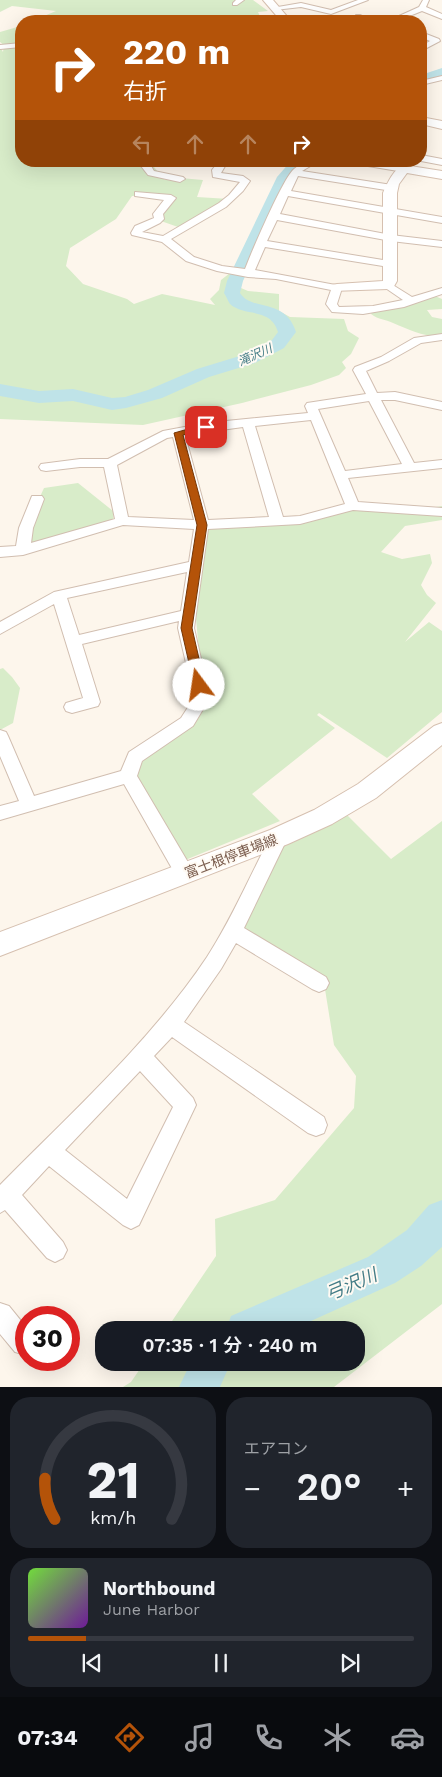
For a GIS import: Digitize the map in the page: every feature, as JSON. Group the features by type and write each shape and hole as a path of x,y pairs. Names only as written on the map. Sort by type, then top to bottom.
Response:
{"main road":[{"path":"268,0 281,15"},
{"path":"427,121 442,125"},
{"path":"337,288 388,285 390,281 390,210 392,188 405,167"},
{"path":"413,167 442,175"},
{"name":"富士根停車場線","path":"0,944 280,837 323,817 366,790 442,732"}],"street":[{"path":"308,0 321,4"},
{"path":"275,8 300,5 331,12 361,0"},
{"path":"336,2 350,5"},
{"path":"403,15 426,3 442,17"},
{"path":"427,37 436,42 427,49"},
{"path":"0,46 15,45"},
{"path":"427,82 442,78"},
{"path":"427,159 442,162"},
{"path":"147,167 151,173 180,179"},
{"path":"165,239 170,234 230,200 243,187 245,181 240,178 216,175 219,167"},
{"path":"245,273 296,173 304,167"},
{"path":"296,173 392,188"},
{"path":"285,193 442,220"},
{"path":"138,194 171,198 158,214 159,219 138,228 136,233 165,239 190,259 221,269 276,276 337,288 331,304 336,310 364,311 411,301 441,292"},
{"path":"273,216 391,238 442,244"},
{"path":"260,243 389,264"},
{"path":"388,285 411,301"},
{"path":"410,468 359,370 385,359 418,340 442,336"},
{"path":"353,506 310,406 373,397 395,396 442,406"},
{"path":"46,467 80,463 110,463 163,435 206,427 314,416"},
{"path":"248,424 277,521"},
{"path":"128,776 135,757 187,722 200,701 199,685 186,628 202,525 178,433"},
{"path":"110,463 122,521"},
{"path":"341,475 442,464"},
{"path":"23,550 26,528 37,499"},
{"path":"0,552 23,550 122,521 202,525 300,520 353,506 442,512"},
{"path":"0,629 59,595 196,565"},
{"path":"59,595 92,702 72,707"},
{"path":"74,641 188,614"},
{"path":"0,736 29,804"},
{"path":"0,813 128,776"},
{"path":"128,776 185,874"},
{"path":"55,1250 3,1197 170,1024 214,963 234,931 280,837"},
{"path":"234,931 319,983"},
{"path":"170,1024 316,1125"},
{"path":"48,1151 131,1217 185,1105 140,1056"},
{"path":"0,1315 15,1332"}],"green space":[{"path":"0,0 253,0 268,11 258,12 259,15 46,15 56,11 12,6 0,12"},
{"path":"15,28 15,167 154,167 165,180 169,177 203,180 197,197 229,199 178,227 161,221 160,216 170,200 160,195 132,196 116,219 70,248 66,266 83,284 127,299 134,304 162,294 215,305 210,299 219,290 221,280 230,273 240,274 241,288 248,291 279,294 279,311 290,317 344,319 348,331 359,338 351,354 342,362 346,368 339,375 311,385 242,403 143,425 0,419 0,47 3,52 4,45 0,42 0,32"},
{"path":"435,296 442,299 442,309 427,310 432,317 442,319 442,336 417,332 371,314 373,310"},
{"path":"78,483 113,511 114,523 30,543 38,501 44,488"},
{"path":"442,506 442,520 405,526 381,552 402,559 430,554 432,563 421,585 427,595 436,603 405,642 429,622 442,631 442,712 387,758 319,713 317,715 335,728 252,794 280,821 178,863 128,776 136,759 204,705 196,619 204,527 277,521 356,509 412,511"},
{"path":"3,668 20,688 13,723 0,730 0,669"},
{"path":"347,815 391,859 442,821 442,1304 365,1363 365,1321 172,1321 216,1256 215,1219 275,1200 354,1108 356,1076 334,1045 324,983 238,930 279,848"},
{"path":"139,1371 355,1371 334,1387 123,1387 131,1382"}],"waterway":[{"name":"滝沢川","path":"427,77 442,72"},
{"name":"滝沢川","path":"0,390 39,397 73,395 112,404 126,402 155,394 203,373 249,359 278,344 287,332 285,324 274,314 237,301 232,293 235,281 284,177 292,167"},
{"name":"弓沢川","path":"266,1321 382,1270 420,1243 442,1218"},
{"name":"弓沢川","path":"199,1387 207,1371"}],"route":[{"path":"199,685 186,628 202,525 178,433 206,427"}]}
